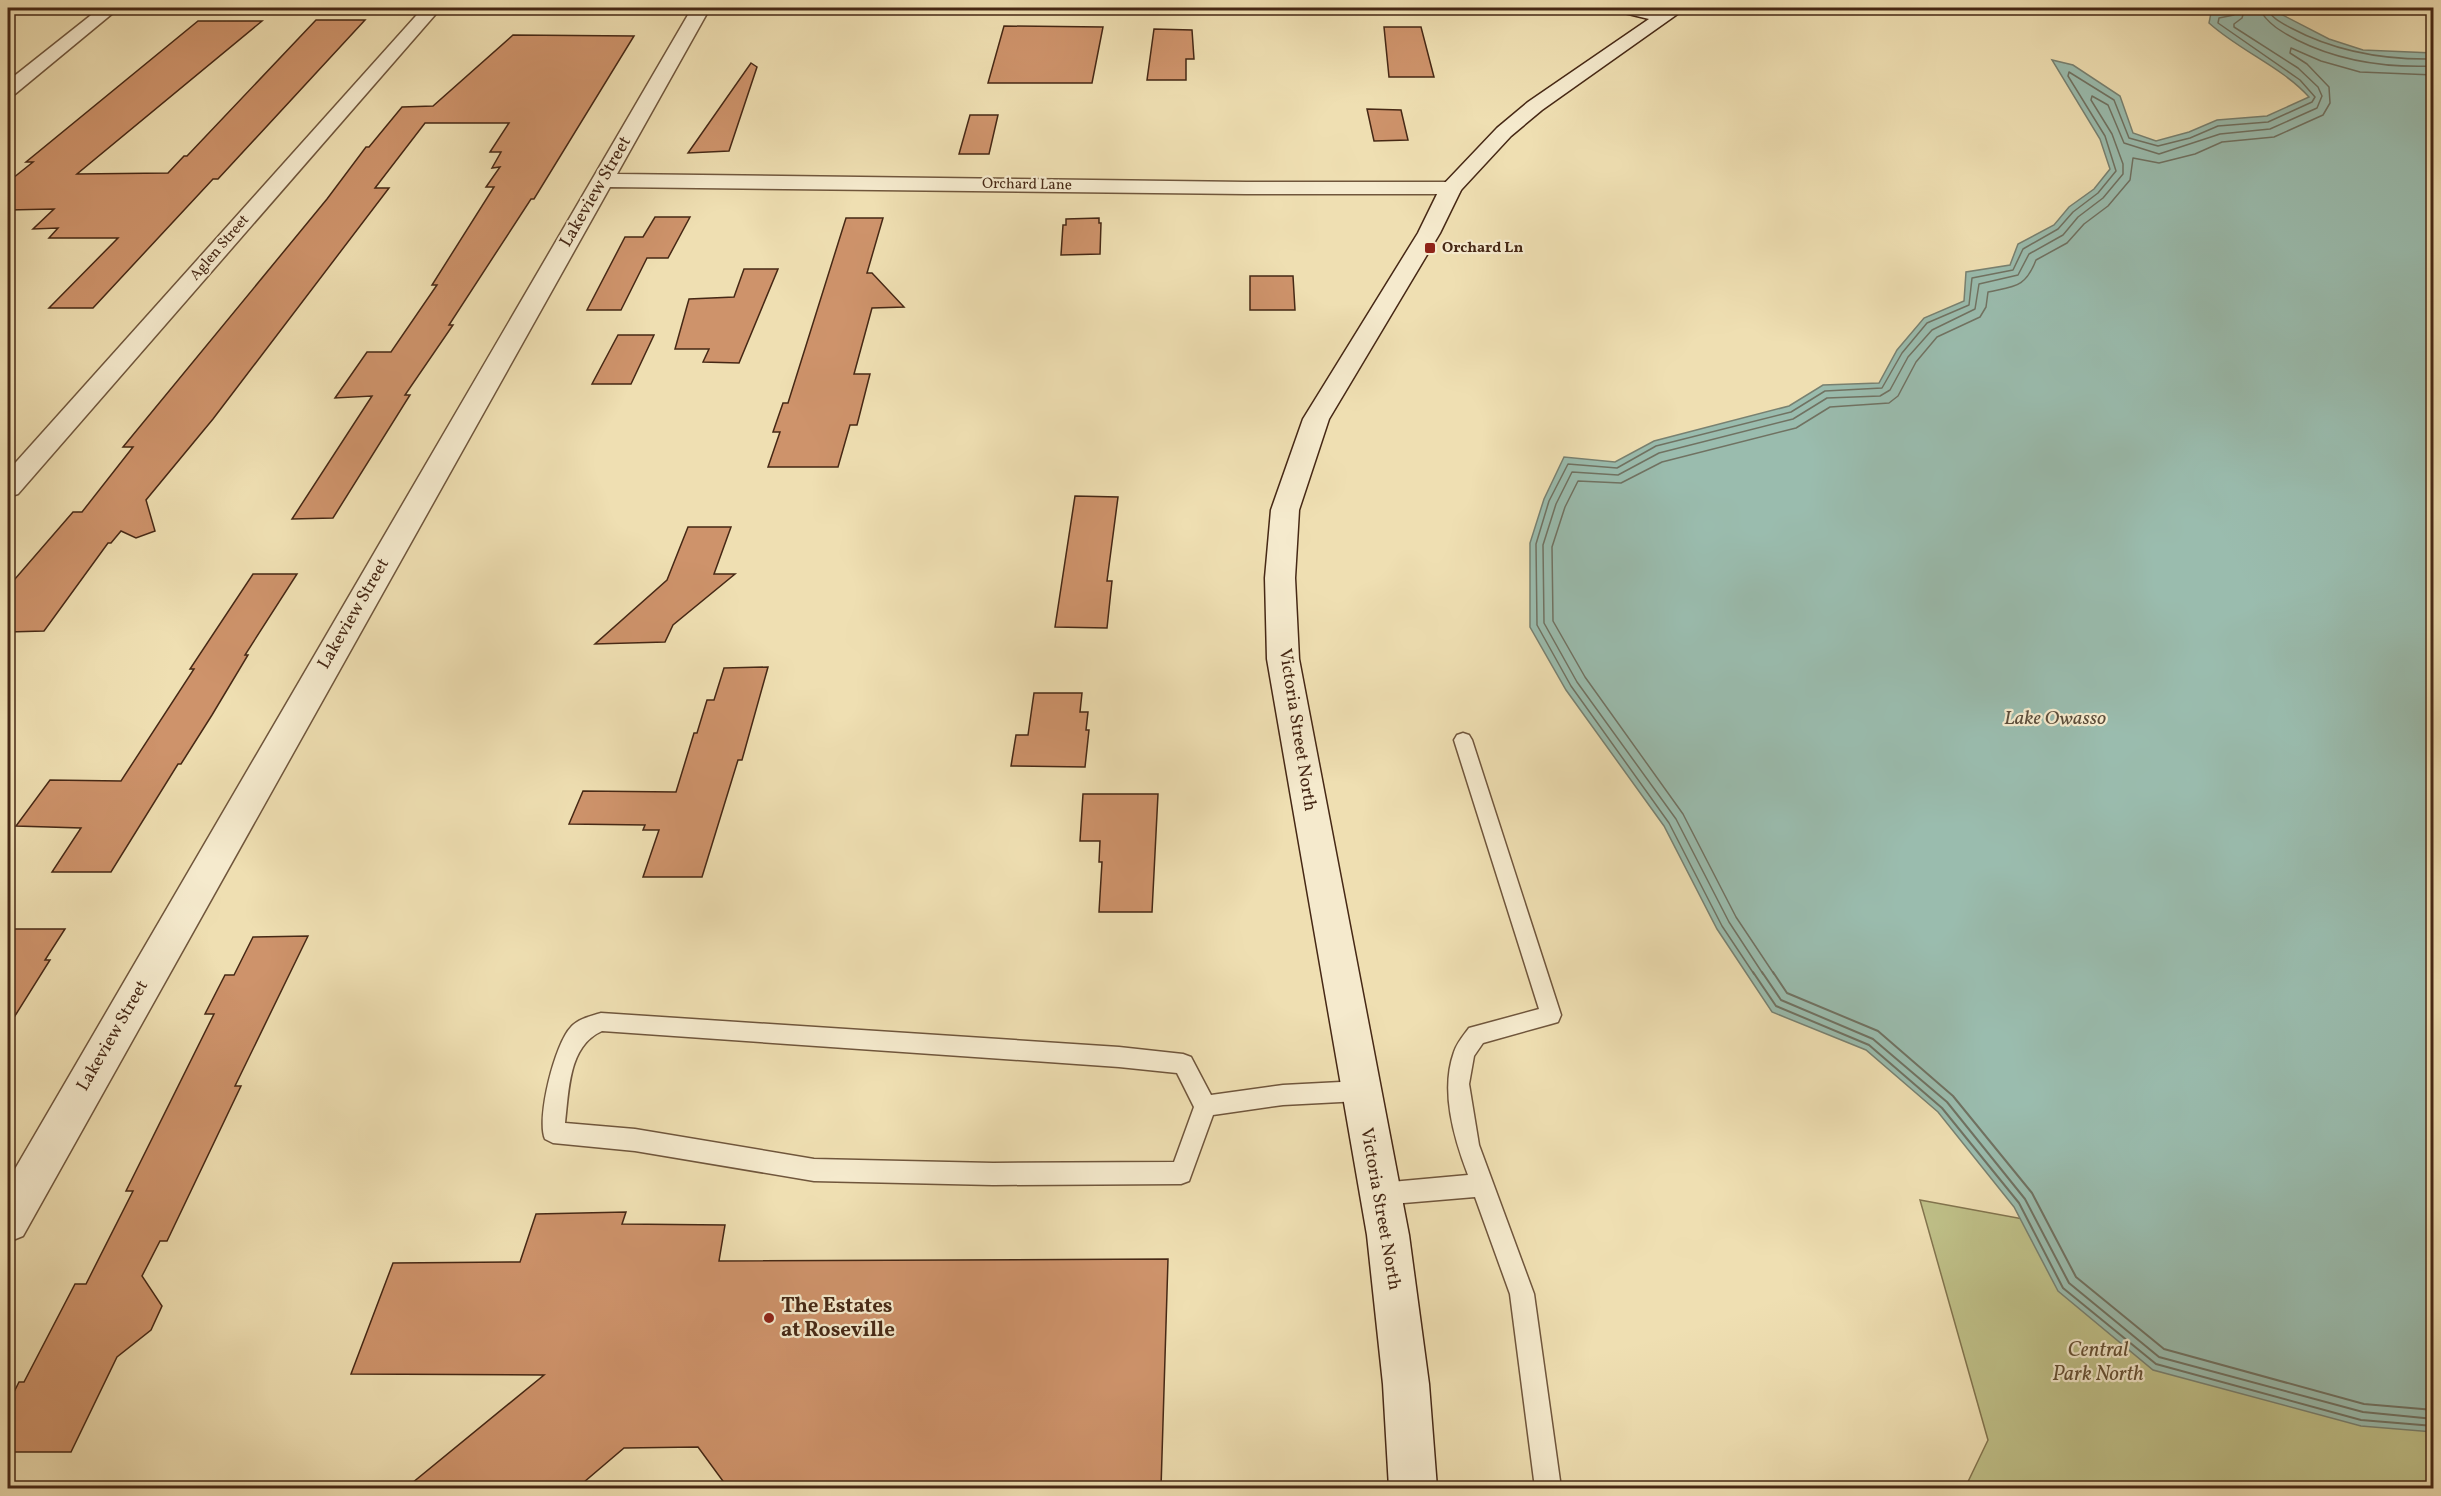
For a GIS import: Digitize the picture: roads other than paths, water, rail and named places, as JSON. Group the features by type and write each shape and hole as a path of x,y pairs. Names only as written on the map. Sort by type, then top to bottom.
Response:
{"street":[{"path":"8,90 110,8"},
{"name":"Aglen Street","path":"8,488 432,8"},
{"name":"Lakeview Street","path":"8,1221 701,8"},
{"path":"1626,8 1670,12"},
{"name":"Victoria Street North","path":"1413,1488 1406,1384 1388,1235 1283,659 1280,578 1285,510 1316,418 1429,233 1451,188 1504,132 1535,106 1670,12"},
{"name":"Orchard Lane","path":"602,180 1246,188 1451,188"}],"lane":[{"path":"1463,740 1551,1015 1476,1035 1464,1053 1458,1084 1468,1145 1521,1294 1548,1488"},
{"path":"601,1022 1119,1057 1183,1064 1205,1106 1181,1173 993,1174 814,1170 635,1140 553,1132 562,1071 569,1049 579,1033 601,1022"},
{"path":"1205,1106 1283,1095 1360,1091"},
{"path":"1380,1194 1483,1185"}],"water":[{"name":"Lake Owasso","path":"2246,8 2273,10 2329,39 2363,50 2433,53 2433,1432 2361,1426 2153,1370 2058,1291 2014,1207 1938,1112 1866,1050 1772,1012 1717,929 1664,826 1566,690 1530,627 1530,543 1544,499 1564,457 1615,462 1654,441 1789,406 1823,385 1879,383 1897,350 1924,318 1964,301 1966,272 2010,265 2018,244 2054,225 2069,207 2094,189 2110,169 2100,139 2052,60 2073,65 2120,96 2133,133 2156,141 2189,132 2217,120 2267,116 2309,97 2274,68 2209,23 2211,13"}],"place":[{"name":"Orchard Ln","path":"1430,248"},
{"name":"The Estates at Roseville","path":"769,1318"}],"park label":[{"name":"Central Park North","path":"2098,1362"}]}
